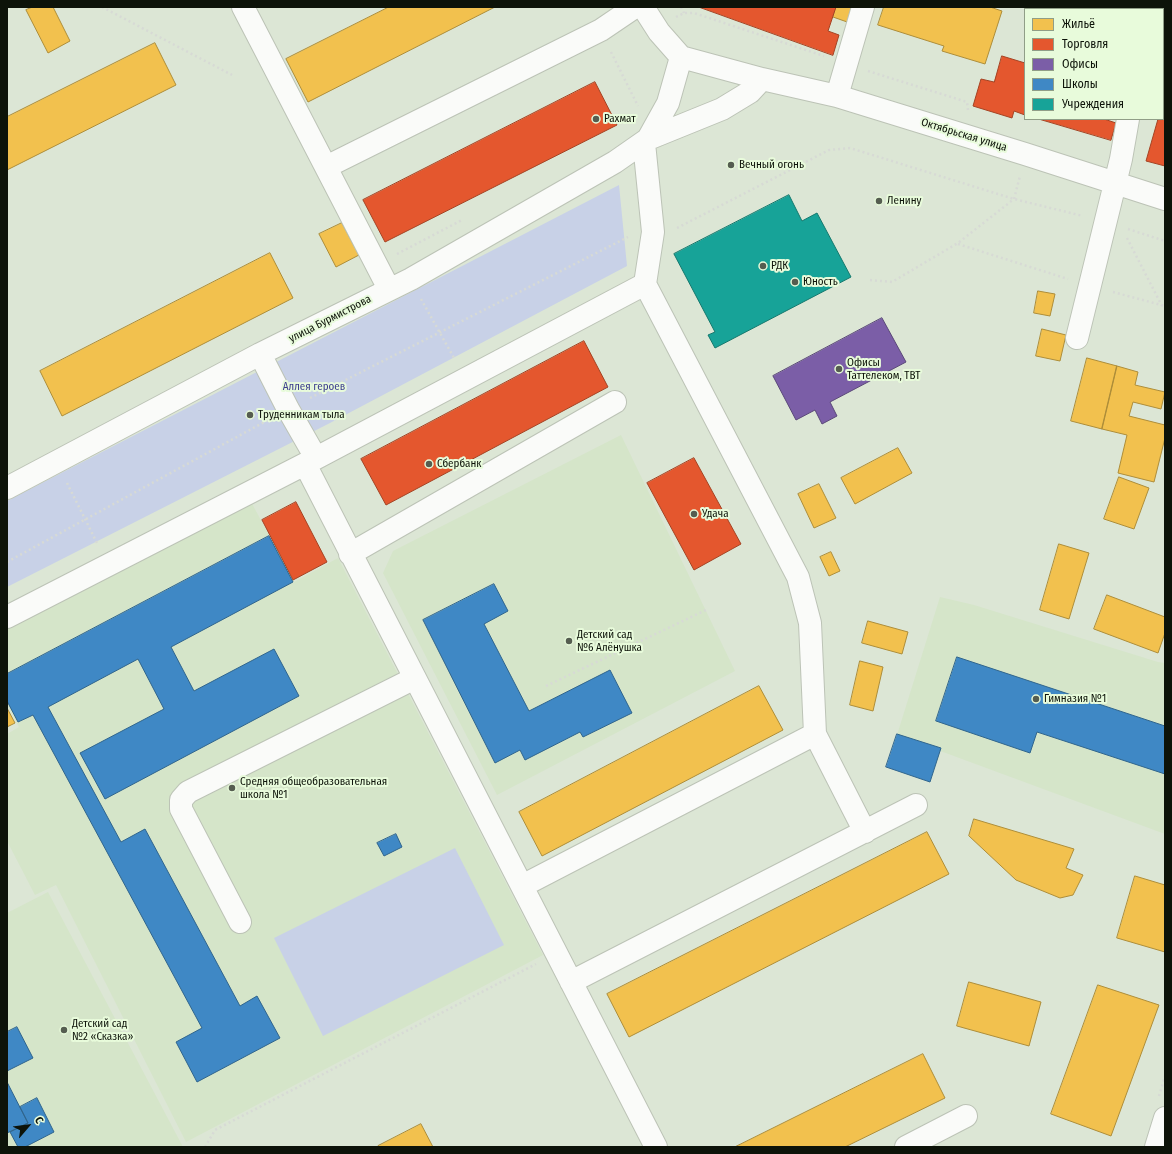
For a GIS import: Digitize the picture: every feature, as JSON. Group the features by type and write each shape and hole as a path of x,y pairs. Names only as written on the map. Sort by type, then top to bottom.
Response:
{"street":[{"path":"243,7 389,289"},
{"path":"326,167 601,30 635,7"},
{"path":"643,7 659,32 681,56 668,103 646,141 653,232 645,284 798,577 810,623 815,734 865,832"},
{"path":"837,96 863,7"},
{"name":"Октябрьская улица","path":"681,56 762,79 837,96 1116,182 1165,199"},
{"name":"улица Бурмистрова","path":"7,488 260,354 411,279 615,162 646,141 722,109 750,92 762,79"},
{"path":"1077,338 1089,286 1113,225 1116,182 1128,120"},
{"path":"7,617 310,461 645,284"},
{"path":"260,354 288,409 350,554 656,1147"},
{"path":"350,554 616,402"},
{"path":"240,922 181,809 181,800 188,792 415,678"},
{"path":"522,886 815,734"},
{"path":"571,982 916,805"},
{"path":"906,1147 966,1116"},
{"path":"1156,1147 1165,1118"}],"path":[{"path":"102,7 232,75"},
{"path":"681,7 684,14"},
{"path":"601,30 641,112"},
{"path":"674,229 829,150 850,148 1014,199 1113,225 1165,241"},
{"path":"870,280 892,282 958,244 1014,199 1025,154"},
{"path":"397,254 468,217"},
{"path":"1113,225 1163,306"},
{"path":"7,562 288,409 635,234"},
{"path":"958,244 1089,286 1163,306"},
{"path":"417,292 441,332 466,379"},
{"path":"56,461 108,565"},
{"path":"546,686 706,610"},
{"path":"205,1147 214,1130 556,953"}],"shaded area":[{"name":"Детский сад №6 Алёнушка","path":"621,435 735,671 497,795 383,573 393,551"},
{"name":"Средняя общеобразовательная школа №1","path":"249,498 294,582 338,558 543,955 186,1142 56,885 35,895 7,841 7,734 19,727 7,704 7,625"},
{"name":"Гимназия №1","path":"940,597 974,605 1165,663 1165,834 897,735"},
{"name":"Детский сад №2 «Сказка»","path":"48,892 183,1147 7,1147 7,913"}],"green space":[{"name":"Аллея героев","path":"619,185 627,266 330,423 7,587 7,501"},
{"path":"455,848 504,945 323,1036 274,938"}],"building: Жильё":[{"path":"33,7 53,7 70,41 48,53 26,10"},
{"path":"389,7 495,7 308,102 286,59"},
{"path":"836,7 855,7 850,23 833,17"},
{"path":"884,7 990,7 1002,11 985,64 942,51 944,46 878,25"},
{"path":"155,43 176,85 7,170 7,117"},
{"path":"342,223 359,255 336,267 319,234"},
{"path":"270,253 293,298 62,416 40,371"},
{"path":"1038,291 1055,294 1050,316 1034,313"},
{"path":"1042,329 1066,335 1060,361 1036,356"},
{"path":"1087,358 1117,366 1102,429 1071,421"},
{"path":"1117,366 1138,372 1135,385 1165,392 1161,409 1133,402 1129,416 1165,425 1165,438 1154,482 1118,473 1127,435 1102,429"},
{"path":"898,448 912,473 855,504 841,478"},
{"path":"1119,477 1149,488 1134,529 1104,519"},
{"path":"819,484 836,518 814,528 798,494"},
{"path":"1059,544 1089,553 1069,619 1040,610"},
{"path":"831,552 840,571 829,576 820,557"},
{"path":"1107,595 1165,617 1165,633 1158,653 1094,629"},
{"path":"868,621 908,632 902,654 862,643"},
{"path":"860,661 883,667 873,711 850,705"},
{"path":"759,686 783,730 542,856 519,812"},
{"path":"7,708 15,723 7,727"},
{"path":"974,819 1074,849 1066,868 1083,875 1073,895 1060,898 1016,880 969,836"},
{"path":"927,832 949,874 629,1037 607,994"},
{"path":"1135,876 1165,885 1165,952 1117,938"},
{"path":"969,982 1041,1002 1029,1046 957,1026"},
{"path":"1098,985 1159,1005 1111,1136 1051,1114"},
{"path":"923,1054 945,1098 845,1147 735,1147"},
{"path":"421,1124 433,1147 378,1147 378,1146"}],"building: Торговля":[{"path":"699,7 836,7 828,31 839,35 833,55"},
{"path":"1002,56 1024,63 1024,115 1014,111 1012,118 973,106 981,79 994,82"},
{"path":"595,82 617,125 385,242 363,200"},
{"path":"1165,97 1165,166 1146,161 1158,120 1164,120"},
{"path":"1042,120 1107,120 1116,123 1111,140"},
{"path":"584,341 608,387 386,505 361,459"},
{"name":"Удача","path":"694,458 741,544 694,570 647,483"},
{"path":"296,502 327,562 293,580 262,520"}],"building: Офисы":[{"name":"Офисы Таттелеком, ТВТ","path":"882,318 906,362 830,402 837,416 822,424 815,410 796,420 773,376"}],"building: Школы":[{"path":"269,536 293,582 171,647 194,691 274,649 299,696 105,799 80,753 164,709 138,659 48,707 121,842 145,829 240,1006 257,996 280,1038 197,1082 176,1042 202,1028 33,715 18,722 7,701 7,674"},
{"path":"494,584 508,611 484,624 529,711 610,670 632,713 583,737 580,732 525,760 520,750 495,763 423,620"},
{"path":"957,657 1165,726 1165,774 1037,732 1030,753 936,721"},
{"path":"897,734 941,748 930,782 886,767"},
{"path":"396,834 402,847 384,856 377,843"},
{"path":"17,1027 33,1058 7,1071 7,1032"},
{"path":"7,1082 28,1123 7,1133"},
{"path":"37,1098 54,1132 25,1147 18,1147 10,1132 28,1123 20,1107"}],"building: Учреждения":[{"name":"РДК","path":"789,195 802,221 817,213 851,277 715,348 708,335 715,332 674,254"}],"place":[{"name":"Рахмат","path":"596,119"},
{"name":"Вечный огонь","path":"731,165"},
{"name":"Ленину","path":"879,201"},
{"name":"РДК","path":"763,266"},
{"name":"Юность","path":"795,282"},
{"name":"Офисы Таттелеком, ТВТ","path":"839,369"},
{"name":"Труденникам тыла","path":"250,415"},
{"name":"Сбербанк","path":"429,464"},
{"name":"Удача","path":"694,514"},
{"name":"Детский сад №6 Алёнушка","path":"569,641"},
{"name":"Гимназия №1","path":"1036,699"},
{"name":"Средняя общеобразовательная школа №1","path":"232,788"},
{"name":"Детский сад №2 «Сказка»","path":"64,1030"}]}
